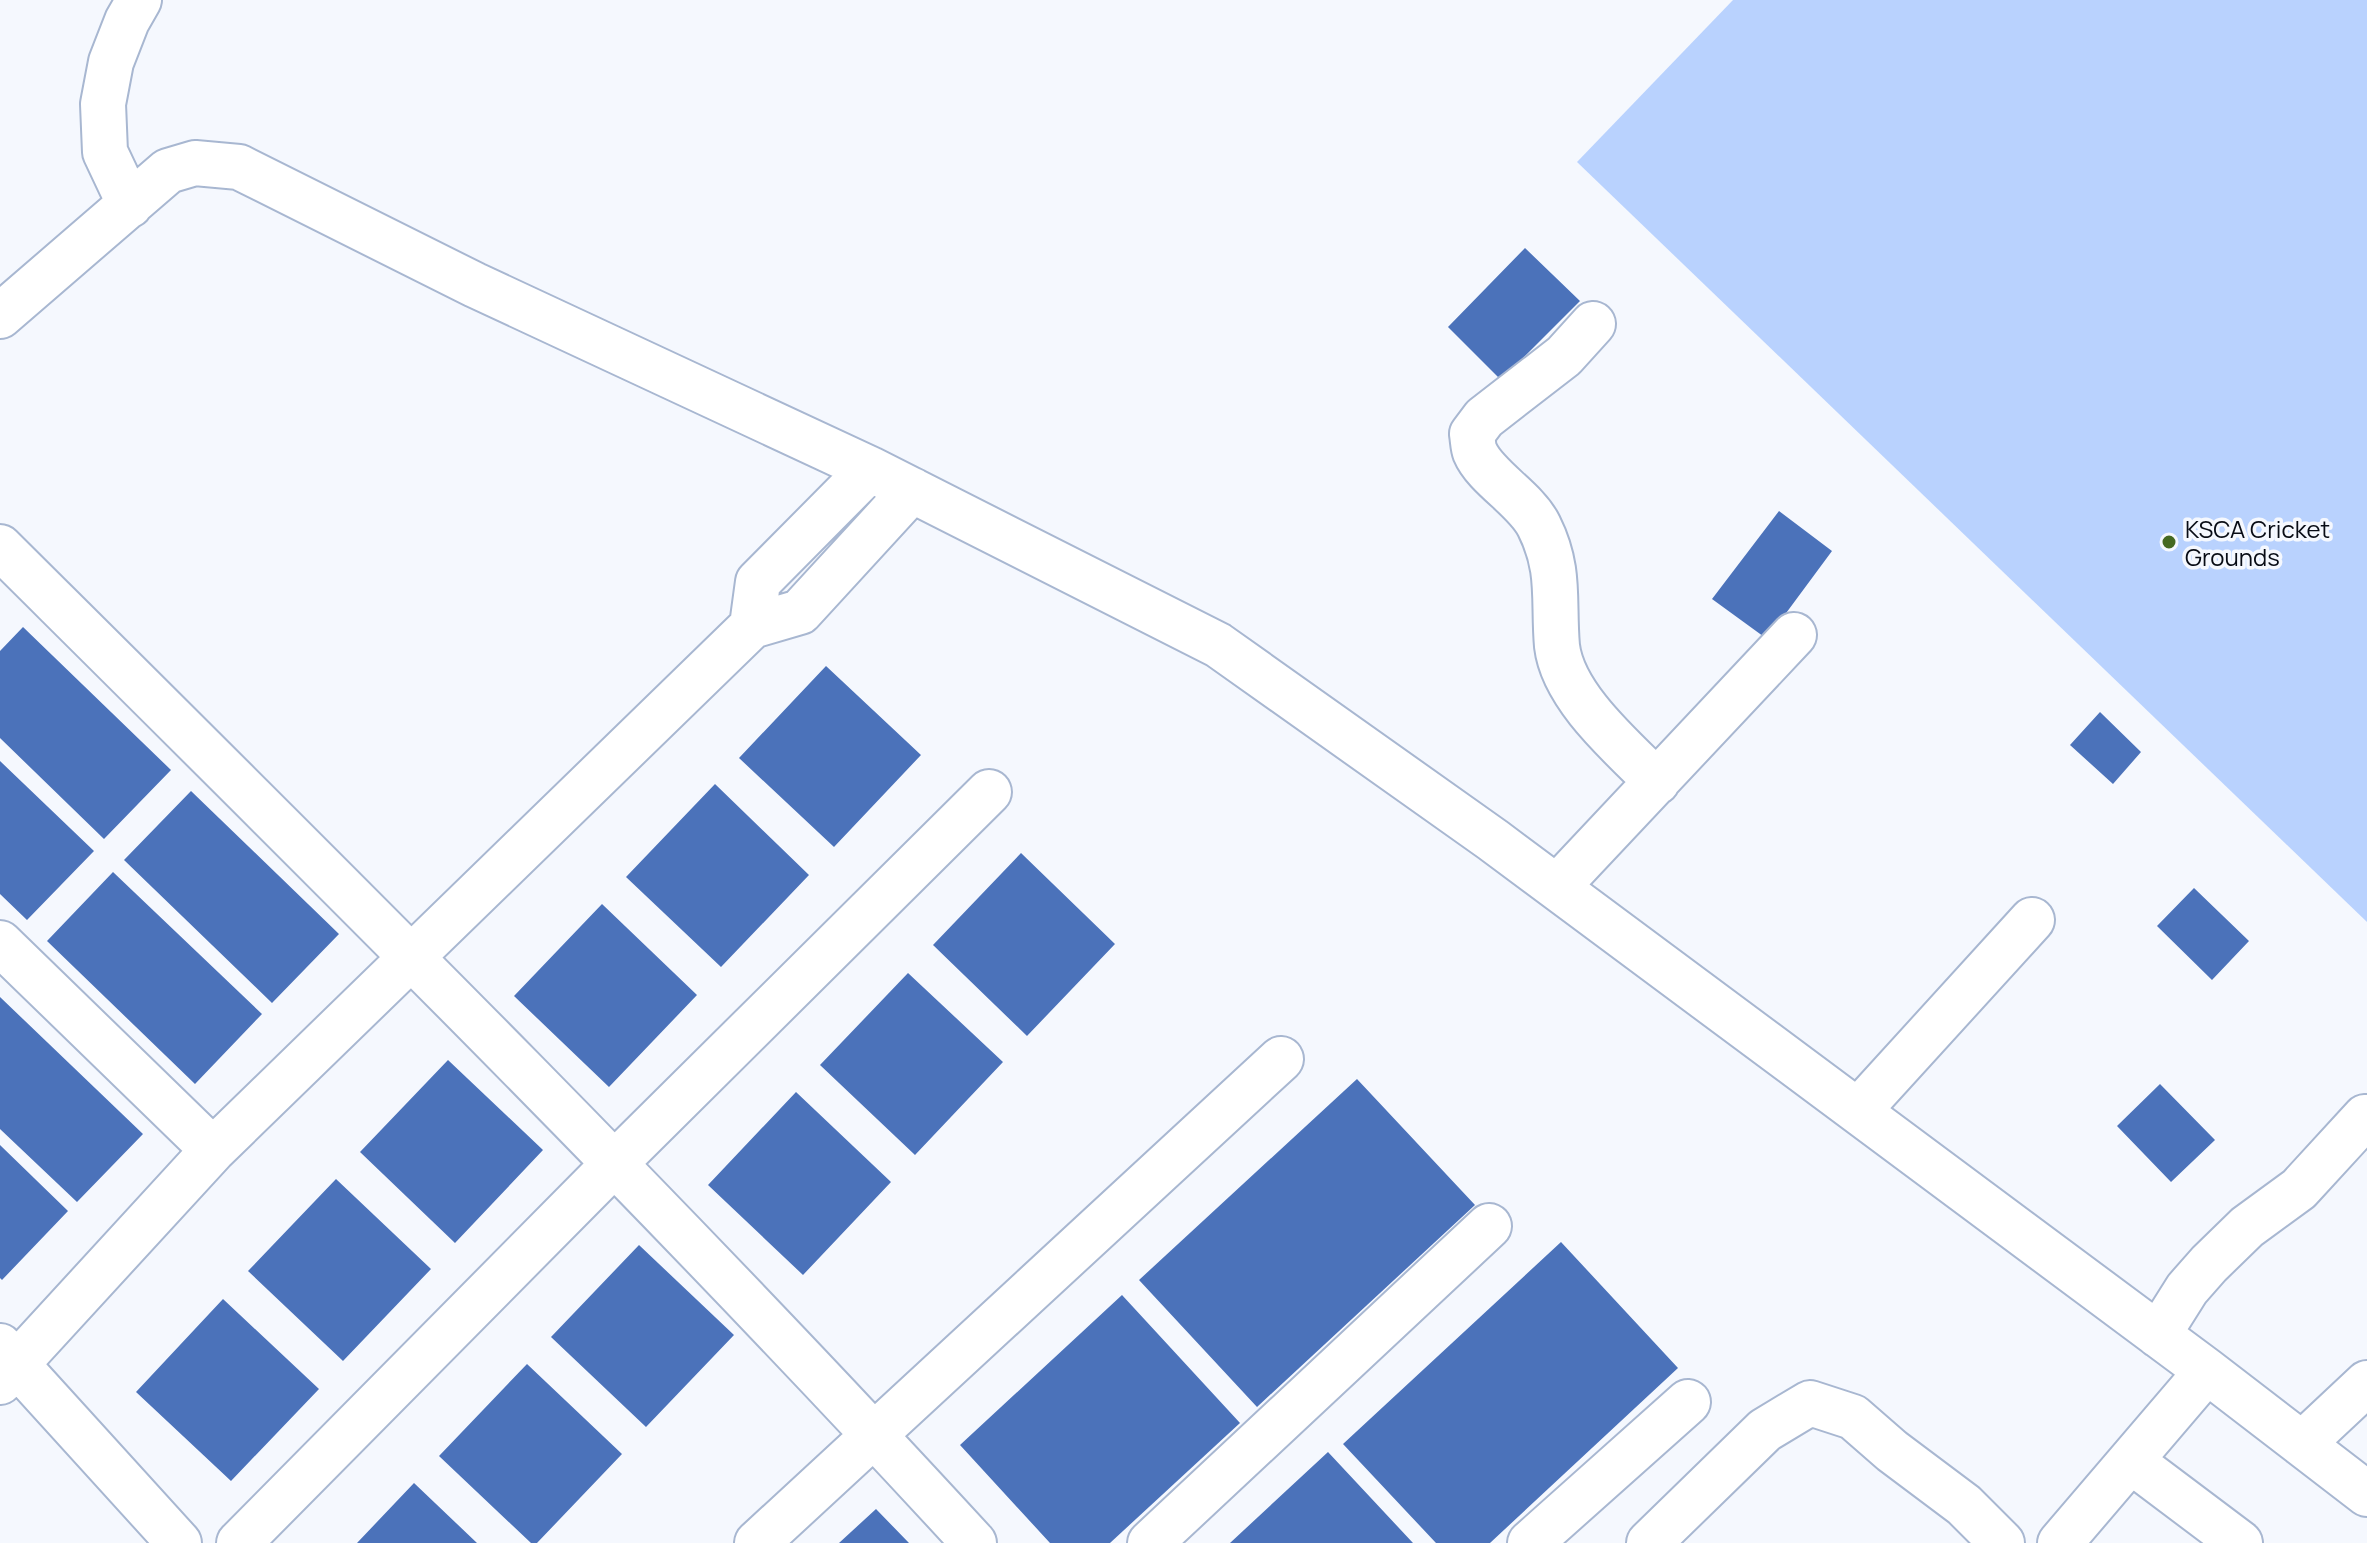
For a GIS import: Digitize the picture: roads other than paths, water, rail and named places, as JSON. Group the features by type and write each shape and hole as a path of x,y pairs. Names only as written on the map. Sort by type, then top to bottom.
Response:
{"street":[{"path":"130,205 105,152 103,104 111,62 139,0"},
{"path":"0,316 168,171 195,163 239,167 475,285 870,469 1218,645 1557,887 2207,1371 2367,1494"},
{"path":"1593,324 1564,356 1484,418 1472,434 1475,452 1484,466 1538,523 1552,559 1556,582 1557,648 1583,704 1657,782"},
{"path":"752,626 758,582 870,469"},
{"path":"179,1543 6,1364 213,1150 752,626 800,612 912,490"},
{"path":"0,547 412,956 875,1436 974,1543"},
{"path":"1557,887 1794,635"},
{"path":"239,1543 614,1164 989,792"},
{"path":"1858,1111 2032,920"},
{"path":"0,943 213,1150"},
{"path":"757,1543 1281,1059"},
{"path":"2158,1335 2187,1289 2209,1264 2247,1227 2299,1189 2365,1117"},
{"path":"1150,1543 1489,1226"},
{"path":"2068,1540 2207,1371"},
{"path":"2302,1444 2367,1383"},
{"path":"1530,1543 1688,1402"},
{"path":"1649,1543 1765,1430 1810,1403 1853,1417 1892,1451 1964,1505 2002,1543"},
{"path":"2131,1461 2240,1543"}],"place":[{"name":"KSCA Cricket Grounds","path":"2169,542"}]}
